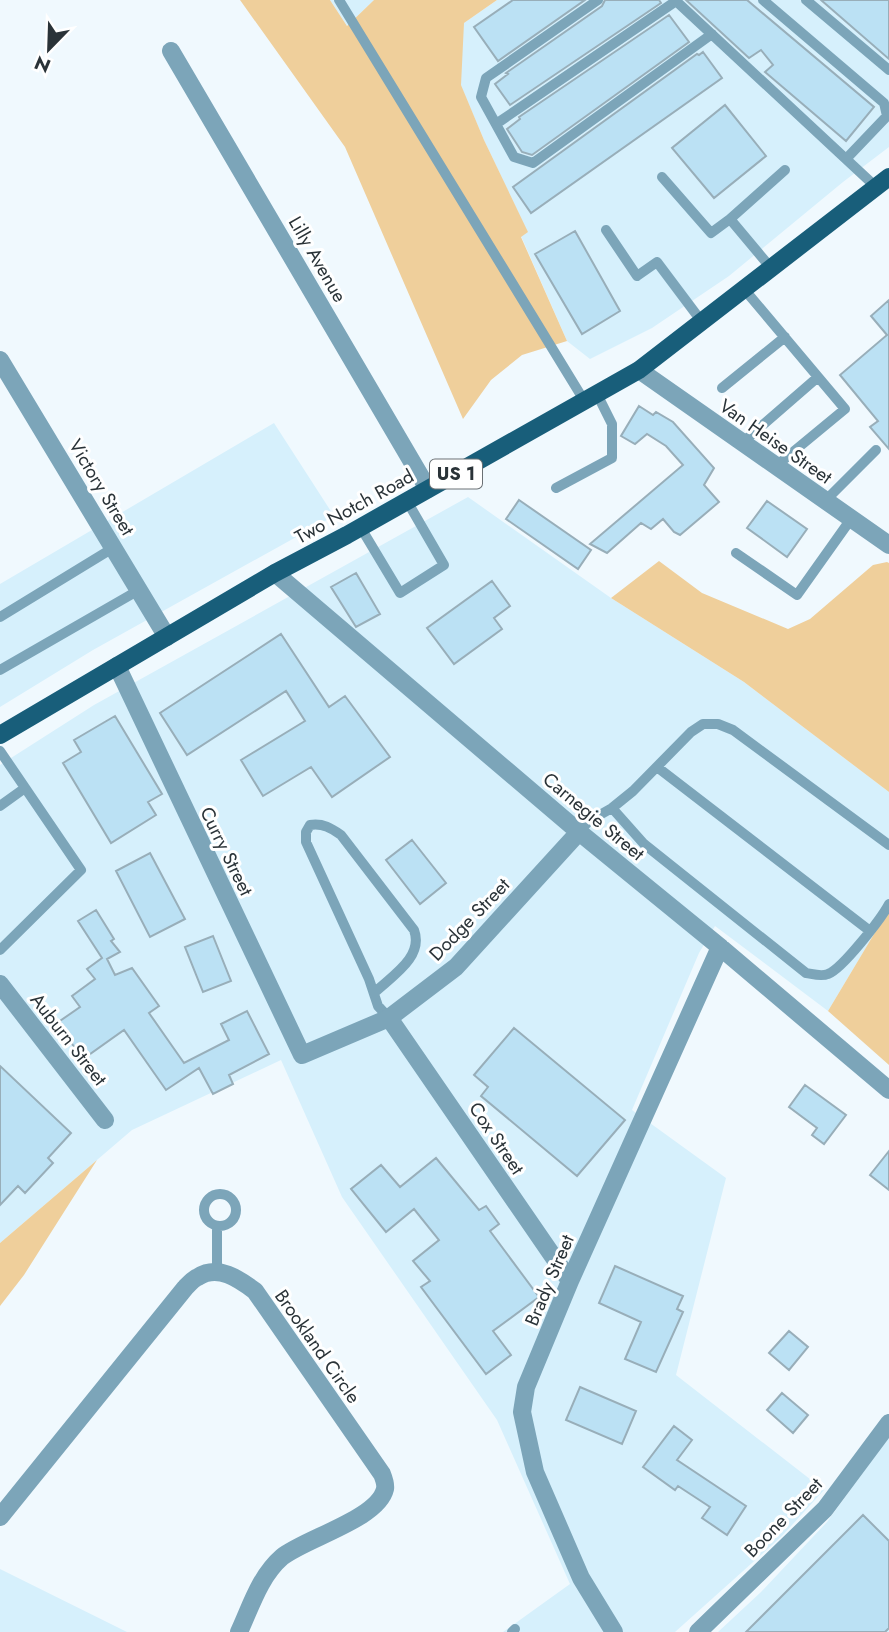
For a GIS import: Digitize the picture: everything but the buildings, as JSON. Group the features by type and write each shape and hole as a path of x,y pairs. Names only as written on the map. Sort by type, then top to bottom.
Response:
{"main road":[{"name":"Two Notch Road","path":"0,735 275,573 361,528 639,370 882,182"}],"street":[{"name":"Lilly Avenue","path":"171,51 428,489"},
{"name":"Victory Street","path":"0,360 167,637"},
{"name":"Van Heise Street","path":"639,370 850,519 888,542"},
{"name":"Carnegie Street","path":"275,573 579,832 889,1090"},
{"name":"Curry Street","path":"117,666 302,1055"},
{"name":"Dodge Street","path":"302,1055 389,1018 456,967 579,832"},
{"name":"Brady Street","path":"614,1632 580,1578 540,1484 522,1412 526,1387 570,1281 720,947"},
{"name":"Auburn Street","path":"2,990 105,1120"},
{"name":"Cox Street","path":"389,1018 570,1281"},
{"path":"0,1517 185,1288 198,1276 217,1272"},
{"name":"Brookland Circle","path":"217,1272 236,1279 255,1291 382,1474 386,1486 376,1506 293,1549 281,1558 264,1578 239,1632"},
{"name":"Boone Street","path":"698,1632 825,1509 889,1423"}],"lane":[{"path":"598,0 485,78 481,97 514,157 533,163 712,34"},
{"path":"496,124 675,0 846,159 882,182"},
{"path":"762,0 884,103 887,116 846,159"},
{"path":"806,0 889,70"},
{"path":"341,1 591,398 612,424 612,458 556,488"},
{"path":"662,177 711,233 785,170"},
{"path":"730,219 771,268"},
{"path":"606,230 637,276 657,262 702,322"},
{"path":"744,289 845,409 776,466"},
{"path":"722,388 785,337"},
{"path":"743,443 818,376"},
{"path":"825,501 876,450"},
{"path":"361,528 400,593 444,565 407,501"},
{"path":"736,553 797,595 850,519"},
{"path":"0,617 113,548"},
{"path":"0,670 139,590"},
{"path":"579,832 589,821 634,791 691,732 703,724 718,724 733,730 889,845"},
{"path":"0,751 81,870 0,950"},
{"path":"657,767 870,931"},
{"path":"0,806 25,788"},
{"path":"612,808 644,844 806,973 824,976 835,971 870,931 889,904"},
{"path":"374,993 410,960 416,949 417,938 414,930 341,835 330,827 310,825 306,832 306,842 379,1006 389,1018"},
{"path":"217,1226 217,1272"}],"shaded area":[{"path":"240,0 330,0 347,26 374,0 497,0 464,23 461,85 528,232 521,237 567,341 522,355 491,380 463,419 345,147"},
{"path":"330,0 374,0 347,26"},
{"path":"497,0 889,0 889,147 729,276 652,328 590,359 567,341 521,236 527,231 441,39"},
{"path":"274,423 334,516 93,650 0,707 0,584"},
{"path":"468,497 611,598 744,682 889,792 889,909 828,1011 715,926 699,953 632,1110 726,1178 676,1375 824,1490 782,1536 675,1632 503,1632 570,1584 497,1420 342,1197 281,1060 132,1130 0,1243 0,765 94,705"},
{"path":"659,561 702,593 788,629 810,619 873,565 889,563 889,792 744,682 611,598"},
{"path":"889,909 889,1065 828,1011"},
{"path":"97,1160 24,1275 0,1306 0,1243"},
{"path":"889,1437 889,1632 718,1632 761,1592 827,1522"},
{"path":"0,1569 127,1632 0,1632"}]}
